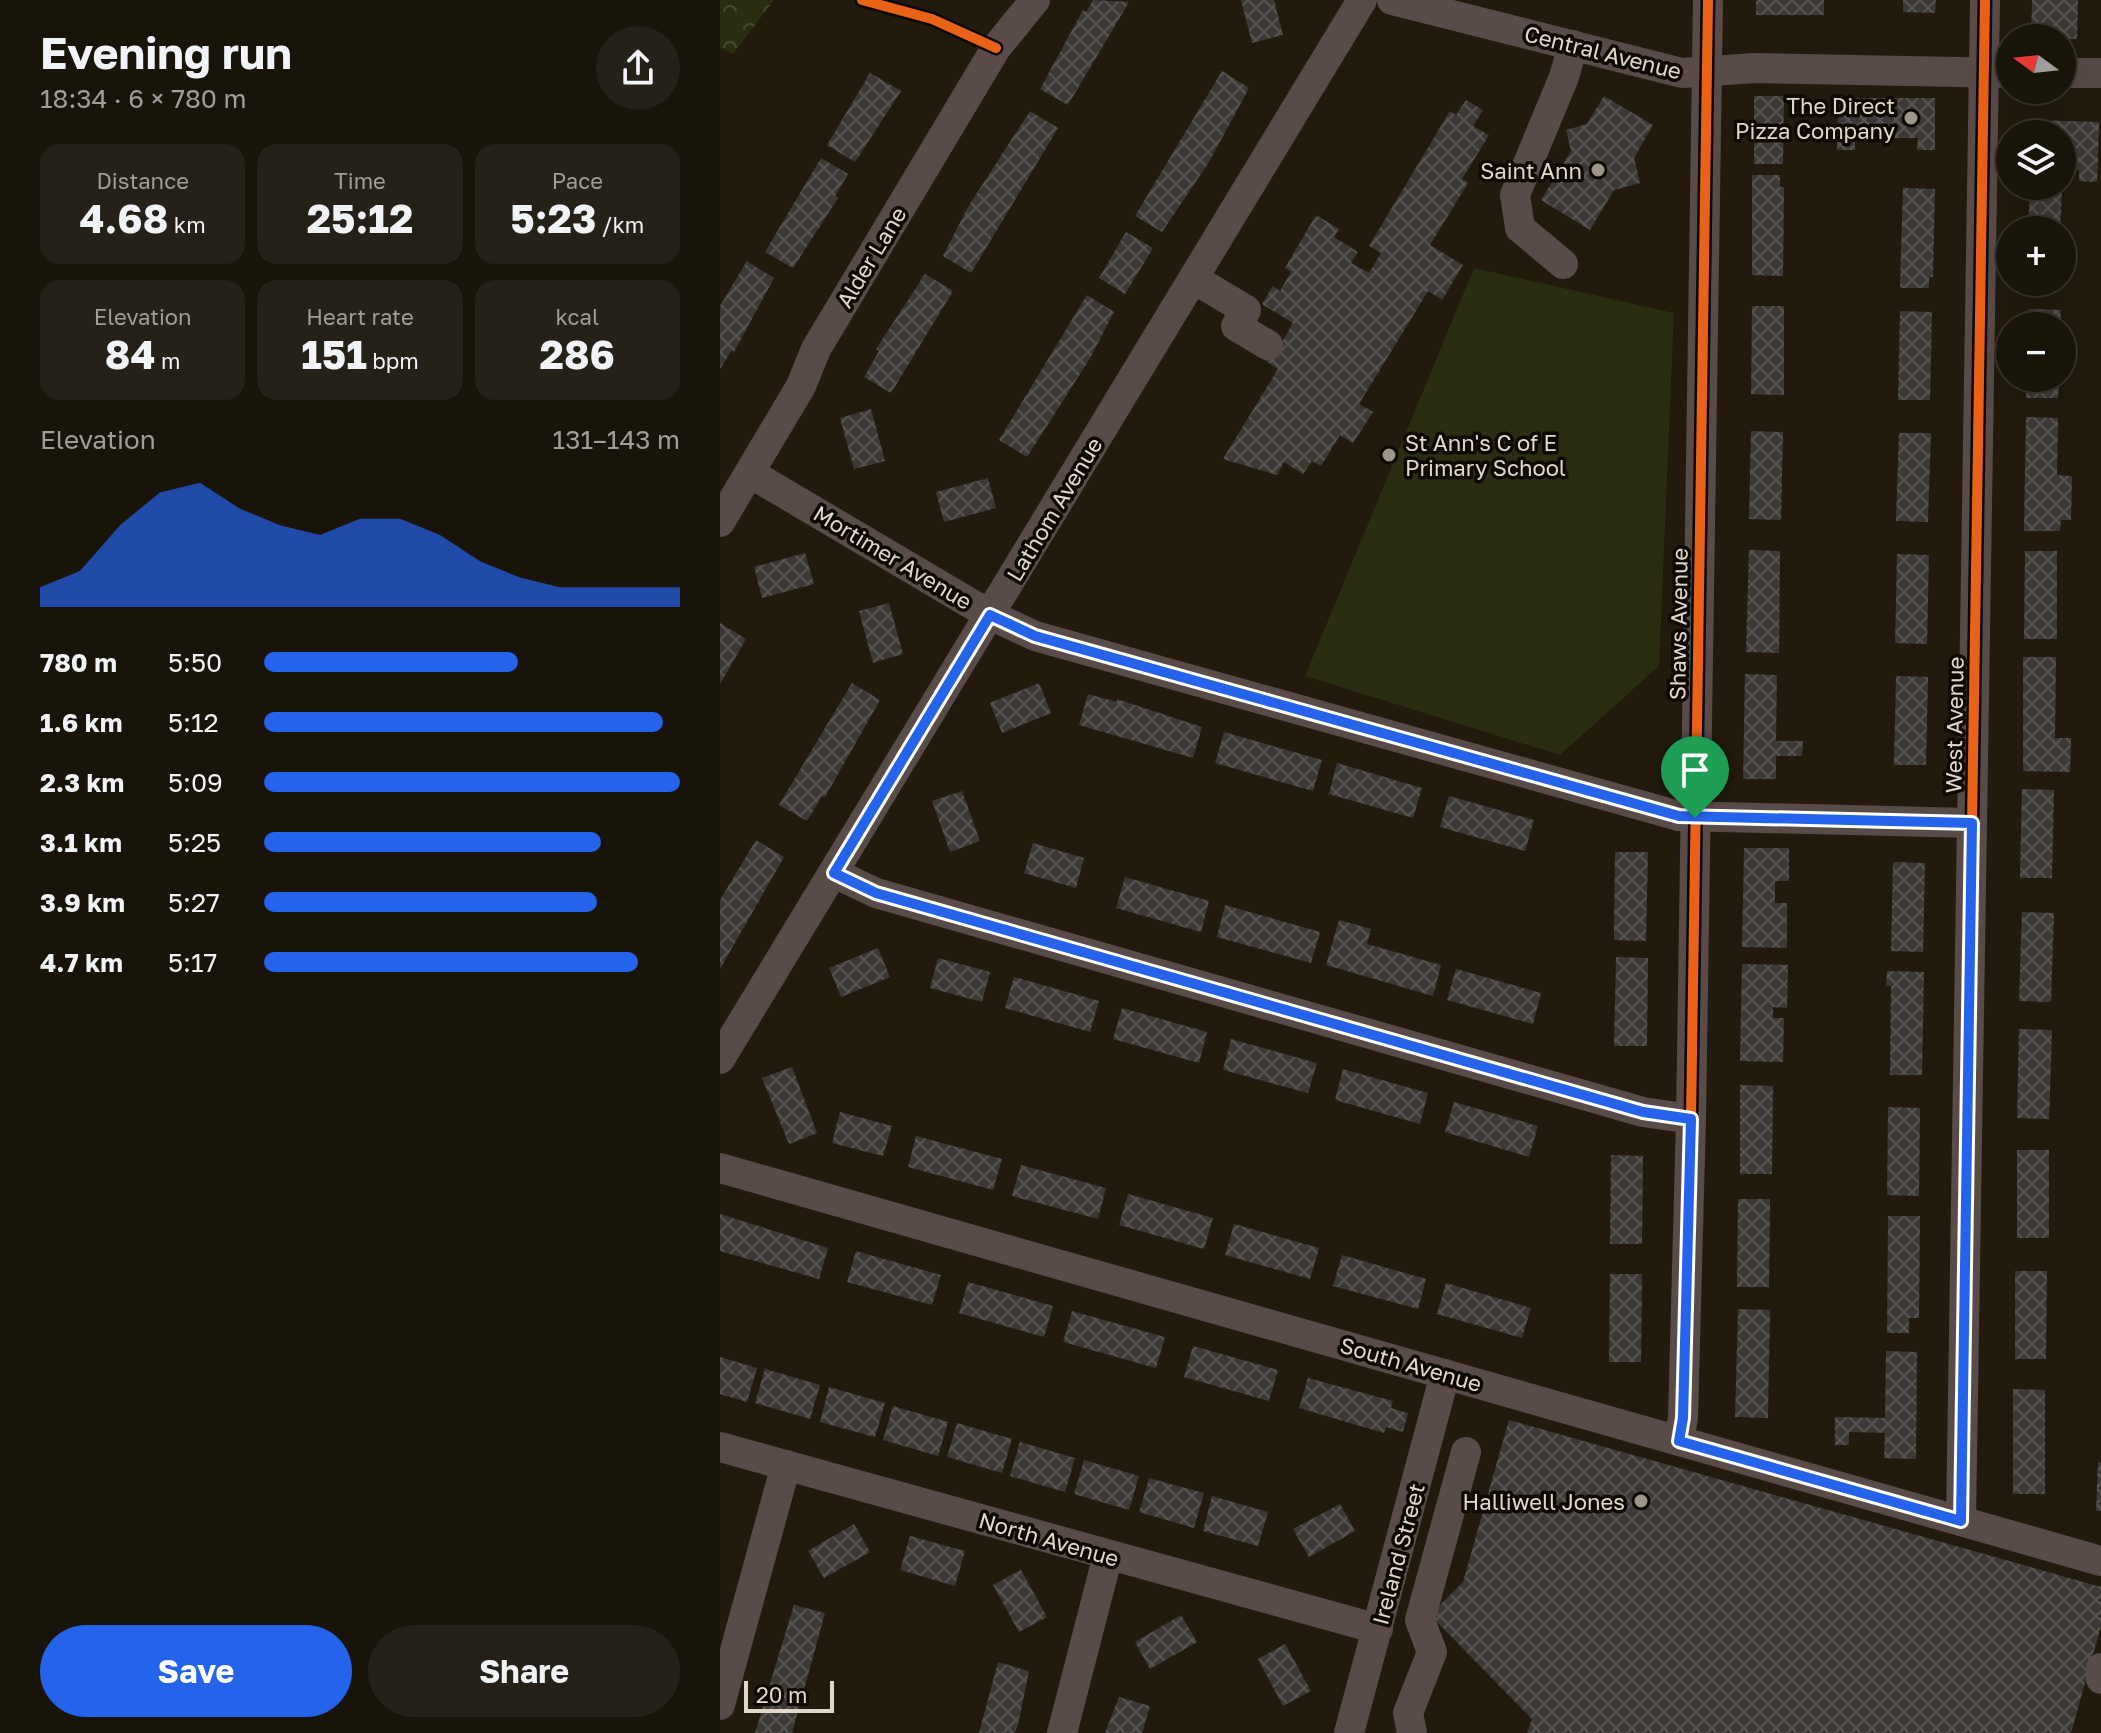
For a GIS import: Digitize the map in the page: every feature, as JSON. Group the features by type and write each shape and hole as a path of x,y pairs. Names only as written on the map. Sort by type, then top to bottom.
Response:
{"street":[{"name":"Alder Lane","path":"720,522 801,386 816,349 988,62 1035,0"},
{"name":"Lathom Avenue","path":"720,1059 1362,0"},
{"name":"Central Avenue","path":"1392,0 1660,70 1706,72 1755,68 1996,72"},
{"name":"Shaws Avenue","path":"1679,1441 1683,1418 1691,1119 1708,0"},
{"name":"West Avenue","path":"1985,0 1996,66"},
{"path":"1563,264 1520,228 1515,195 1564,77 1573,45"},
{"path":"2076,73 2101,73"},
{"name":"West Avenue","path":"1961,1521 1972,823 1996,102"},
{"path":"1194,279 1246,310 1236,326 1268,345"},
{"name":"Mortimer Avenue","path":"750,473 990,615 1051,640 1659,812 1695,818 1972,823"},
{"path":"834,873 876,893 1643,1112 1691,1119"},
{"name":"South Avenue","path":"720,1168 2101,1561"},
{"name":"Ireland Street","path":"1349,1733 1445,1374"},
{"name":"North Avenue","path":"720,1447 1378,1629"},
{"path":"1412,1733 1408,1713 1432,1652 1420,1620 1466,1452"},
{"path":"720,1705 786,1465"},
{"path":"1062,1733 1108,1555"},
{"path":"2101,1668 2101,1679"}],"green space":[{"path":"720,0 774,0 733,54 720,48"},
{"path":"1474,268 1674,313 1659,666 1560,755 1305,676"}],"building":[{"path":"1093,0 1129,2 1068,105 1040,89 1083,10 1086,12"},
{"path":"1241,0 1274,0 1283,35 1252,43"},
{"path":"1756,0 1824,0 1824,15 1756,15"},
{"path":"1903,0 1936,0 1935,13 1903,12"},
{"path":"2032,0 2078,0 2077,39 2076,24 2031,24"},
{"path":"1222,71 1249,88 1209,162 1162,232 1135,216"},
{"path":"870,73 901,91 855,162 827,145"},
{"name":"Saint Ann","path":"1604,96 1653,125 1634,158 1640,183 1614,190 1590,230 1541,200 1571,151 1566,130 1587,124"},
{"path":"1754,96 1784,96 1783,164 1754,164"},
{"path":"1838,98 1935,98 1935,150 1917,150 1918,138 1855,138 1855,150 1837,150"},
{"path":"1466,100 1483,110 1473,126 1489,135 1462,179 1468,183 1430,245 1463,265 1442,300 1428,291 1359,404 1373,412 1353,443 1340,435 1321,466 1312,461 1303,474 1284,462 1277,475 1223,459 1278,369 1263,359 1276,352 1293,323 1262,304 1273,286 1280,291 1291,272 1285,268 1316,215 1339,229 1334,237 1358,252 1351,263 1369,273 1381,253 1369,246 1450,111 1456,115"},
{"path":"1030,111 1058,128 971,273 943,256 968,207"},
{"path":"2076,121 2099,122 2097,182 2079,181 2079,170 2076,170"},
{"path":"821,158 848,174 835,196 838,198 793,268 765,252"},
{"path":"1752,175 1780,175 1780,187 1784,187 1783,276 1752,275"},
{"path":"1903,188 1935,189 1933,277 1929,277 1929,288 1900,288"},
{"path":"2030,200 2062,200 2061,216 2029,216"},
{"path":"1126,232 1153,248 1125,294 1099,278"},
{"path":"747,261 774,278 734,352 732,350 720,369 720,306"},
{"path":"925,274 953,291 891,393 864,377 879,351 876,349"},
{"path":"1087,295 1114,312 1089,360 1027,457 999,440"},
{"path":"1752,306 1784,306 1784,395 1751,394"},
{"path":"2029,309 2061,310 2061,312 2029,312"},
{"path":"1900,311 1932,312 1930,400 1898,400"},
{"path":"2026,392 2058,392 2058,398 2026,398"},
{"path":"871,409 885,461 854,469 840,418"},
{"path":"2026,417 2058,418 2057,475 2072,476 2071,520 2061,520 2060,531 2024,531"},
{"path":"1751,431 1783,432 1781,520 1749,519"},
{"path":"1899,433 1931,433 1928,522 1896,521"},
{"path":"988,478 996,508 944,522 936,492"},
{"path":"1749,550 1780,551 1779,653 1746,652"},
{"path":"2025,551 2057,551 2057,639 2024,639"},
{"path":"805,553 814,584 762,598 754,567"},
{"path":"1897,554 1929,555 1927,644 1895,643"},
{"path":"889,603 903,654 873,663 859,611"},
{"path":"720,623 746,639 720,684"},
{"path":"2023,657 2056,657 2055,738 2071,738 2070,772 2023,771"},
{"path":"1745,674 1777,675 1776,741 1803,741 1802,756 1776,756 1776,779 1743,779"},
{"path":"1896,676 1928,677 1926,765 1894,765"},
{"path":"852,683 880,700 825,797 822,796 807,821 779,805"},
{"path":"1039,683 1051,713 1002,733 990,703"},
{"path":"1088,694 1117,702 1117,699 1202,727 1193,758 1079,725"},
{"path":"1224,732 1322,760 1313,791 1215,763"},
{"path":"1337,763 1422,788 1413,818 1329,794"},
{"path":"2022,789 2054,790 2052,878 2020,878"},
{"path":"962,791 980,841 950,852 932,801"},
{"path":"1449,796 1534,820 1525,851 1440,827"},
{"path":"756,840 784,857 720,969 720,900"},
{"path":"1033,843 1084,858 1076,888 1024,873"},
{"path":"1744,848 1789,848 1789,881 1775,881 1775,903 1787,903 1787,948 1742,947"},
{"path":"1615,852 1648,852 1646,941 1614,940"},
{"path":"1893,862 1925,863 1923,952 1891,951"},
{"path":"1125,877 1209,901 1201,932 1116,908"},
{"path":"1225,905 1320,932 1311,963 1217,937"},
{"path":"2022,912 2054,913 2051,1002 2019,1001"},
{"path":"1339,920 1371,929 1367,944 1441,965 1433,996 1326,965"},
{"path":"878,948 890,977 841,997 829,968"},
{"path":"1616,957 1648,958 1647,1046 1614,1046"},
{"path":"938,958 990,972 982,1002 930,988"},
{"path":"1742,964 1788,965 1787,1008 1773,1007 1773,1018 1784,1018 1783,1062 1740,1061"},
{"path":"1456,969 1541,993 1533,1024 1447,1000"},
{"path":"1887,971 1924,972 1922,1075 1890,1075 1891,986 1886,986"},
{"path":"1014,977 1099,1001 1090,1032 1005,1008"},
{"path":"1122,1008 1207,1032 1199,1063 1113,1039"},
{"path":"2019,1029 2052,1030 2049,1119 2017,1118"},
{"path":"1231,1039 1317,1063 1308,1093 1223,1070"},
{"path":"792,1067 817,1133 789,1144 762,1078"},
{"path":"1343,1069 1428,1093 1420,1124 1335,1100"},
{"path":"1740,1085 1773,1086 1772,1174 1740,1174"},
{"path":"1454,1102 1538,1126 1529,1157 1445,1132"},
{"path":"1888,1107 1920,1108 1919,1196 1887,1195"},
{"path":"840,1112 892,1126 883,1156 832,1143"},
{"path":"916,1136 1002,1159 993,1190 908,1167"},
{"path":"2017,1150 2049,1150 2049,1238 2017,1238"},
{"path":"1611,1155 1643,1156 1642,1244 1610,1244"},
{"path":"1021,1165 1106,1188 1098,1219 1012,1196"},
{"path":"1128,1194 1213,1218 1204,1249 1119,1225"},
{"path":"1738,1199 1770,1199 1769,1287 1737,1287"},
{"path":"720,1214 828,1248 819,1279 720,1251"},
{"path":"1888,1216 1920,1216 1919,1318 1909,1318 1909,1333 1887,1333"},
{"path":"1234,1224 1319,1248 1310,1279 1225,1255"},
{"path":"856,1251 941,1275 932,1305 847,1282"},
{"path":"1342,1255 1426,1279 1418,1309 1333,1286"},
{"path":"2015,1271 2047,1271 2046,1359 2015,1359"},
{"path":"1610,1274 1642,1274 1641,1362 1609,1362"},
{"path":"968,1282 1053,1306 1044,1337 959,1313"},
{"path":"1446,1283 1531,1308 1522,1338 1437,1314"},
{"path":"1738,1309 1770,1310 1768,1418 1735,1417"},
{"path":"1072,1311 1165,1337 1156,1368 1063,1342"},
{"path":"1193,1346 1278,1370 1269,1401 1184,1377"},
{"path":"1886,1351 1917,1352 1916,1459 1884,1458 1885,1433 1849,1432 1849,1445 1835,1445 1835,1417 1885,1418"},
{"path":"720,1357 757,1368 747,1402 720,1394"},
{"path":"765,1369 820,1385 810,1419 755,1403"},
{"path":"1308,1378 1393,1401 1391,1408 1408,1413 1403,1432 1386,1427 1384,1433 1299,1408"},
{"path":"829,1387 885,1403 875,1437 820,1422"},
{"path":"2013,1389 2045,1390 2045,1494 2013,1494"},
{"path":"893,1406 948,1422 938,1456 883,1440"},
{"name":"Halliwell Jones","path":"1509,1420 2101,1587 2101,1626 2071,1733 1527,1733 1532,1719 1430,1615 1463,1582"},
{"path":"957,1423 1012,1439 1002,1473 947,1457"},
{"path":"1020,1442 1075,1458 1065,1492 1010,1476"},
{"path":"1084,1460 1139,1476 1129,1510 1074,1494"},
{"path":"2098,1462 2101,1463 2101,1511 2096,1511"},
{"path":"1149,1478 1204,1493 1194,1528 1139,1512"},
{"path":"1212,1496 1268,1512 1258,1546 1203,1531"},
{"path":"1340,1504 1355,1531 1309,1557 1293,1529"},
{"path":"854,1524 870,1552 824,1578 808,1551"},
{"path":"910,1536 965,1551 955,1586 900,1570"},
{"path":"1021,1570 1047,1617 1019,1632 993,1585"},
{"path":"794,1605 825,1613 792,1733 755,1733"},
{"path":"1181,1615 1197,1642 1150,1669 1135,1642"},
{"path":"1285,1644 1311,1691 1283,1706 1258,1659"},
{"path":"998,1662 1029,1671 1018,1725 1015,1733 979,1733"},
{"path":"1119,1697 1150,1706 1142,1733 1105,1733"}],"cycle path":[{"path":"862,0 932,19 996,48"},
{"path":"1679,1441 1683,1418 1691,1119 1708,0"},
{"path":"1961,1521 1985,0"}],"place":[{"name":"The Direct Pizza Company","path":"1911,118"},
{"name":"Saint Ann","path":"1598,170"},
{"name":"St Ann's C of E Primary School","path":"1389,455"},
{"name":"Halliwell Jones","path":"1641,1501"}],"route":[{"path":"990,615 1035,636 1659,812 1695,818 1972,823 1961,1521 1679,1441 1683,1418 1691,1119 1643,1112 876,893 834,873 990,615"}]}
